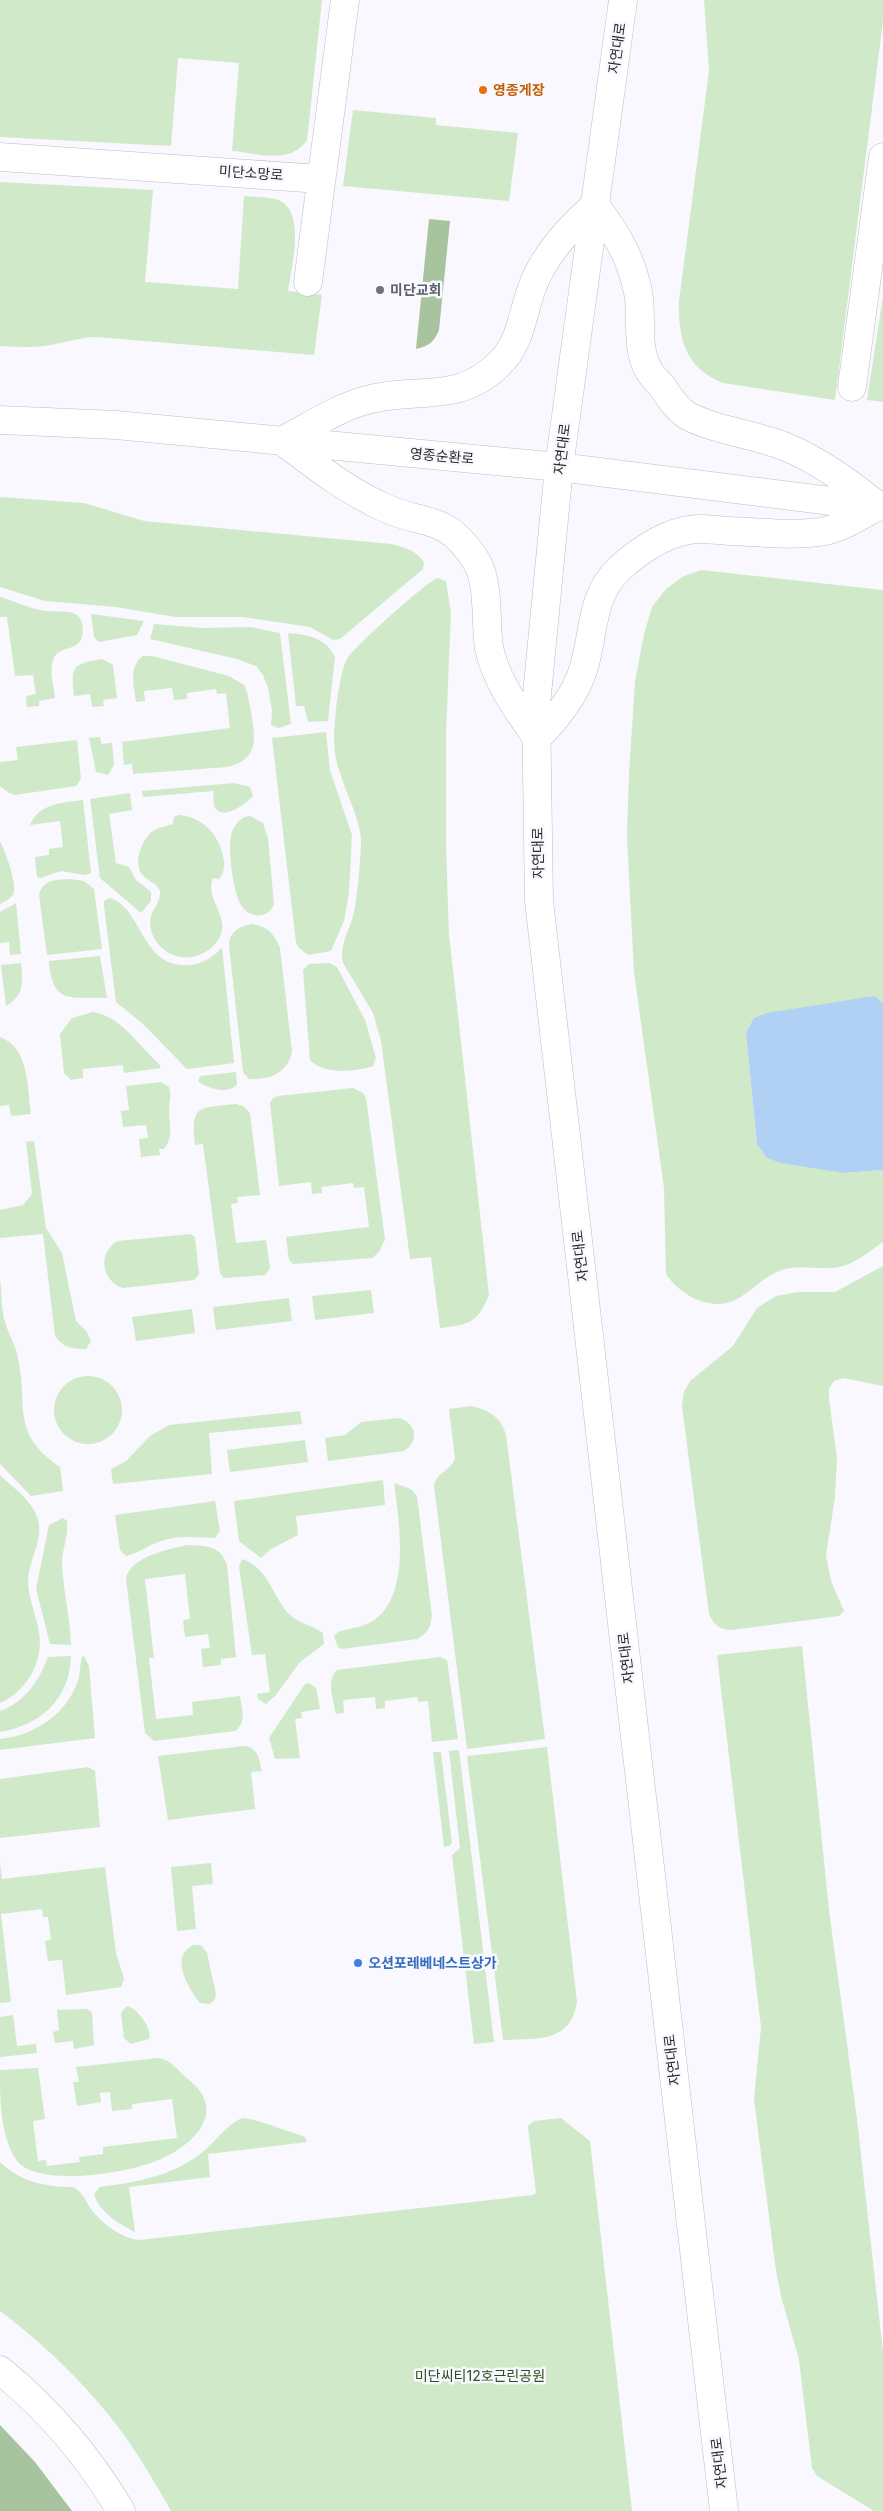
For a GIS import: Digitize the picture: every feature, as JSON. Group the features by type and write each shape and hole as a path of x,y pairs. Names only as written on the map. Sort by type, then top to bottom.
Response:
{"main road":[{"path":"308,282 345,0"},
{"name":"자연대로","path":"623,0 559,467 536,705 539,901 724,2511"},
{"name":"미단소망로","path":"0,157 321,179"},
{"path":"852,387 883,157"},
{"path":"595,205 618,235 629,261 638,293 644,360 649,372 672,401 685,414 699,420 787,447 849,482 881,507 849,523 822,532 796,534 704,529 685,530 660,539 621,567 609,579 592,618 583,671 571,696 553,722 537,738 516,708 501,680 490,650 484,588 476,560 452,531 427,520 385,508 355,492 282,441 364,401 392,394 440,393 474,385 509,353 523,322 535,279 550,252 565,232 595,205"},
{"name":"영종순환로","path":"0,420 116,425 559,467 881,507"},
{"path":"0,2370 57,2423 107,2487 121,2511"}],"green space":[{"path":"0,0 322,0 307,140 292,153 283,155 273,156 232,151 239,63 178,58 171,146 0,137"},
{"path":"704,0 883,0 883,21 835,400 723,383 710,377 700,369 686,350 682,339 679,301 709,71"},
{"path":"353,110 436,118 436,125 518,133 509,201 343,186"},
{"path":"0,182 153,190 145,282 238,289 244,196 275,199 285,204 291,214 295,239 288,291 322,295 314,355 97,337 38,347 0,346"},
{"path":"429,219 450,221 439,330 430,343 416,349"},
{"path":"883,296 883,402 867,400"},
{"path":"0,497 84,503 144,521 392,544 410,550 417,555 424,562 423,569 340,639 333,640 310,627 243,617 175,617 116,607 45,601 0,587"},
{"path":"701,570 883,590 883,1003 873,996 746,1033 757,1144 766,1157 845,1173 883,1170 883,1242 859,1259 843,1266 835,1268 797,1267 782,1270 769,1276 746,1294 724,1304 714,1304 695,1299 679,1288 666,1274 664,1188 634,972 627,837 635,682 644,634 652,607 666,589 682,577"},
{"path":"437,578 446,581 451,613 446,731 446,848 449,934 489,1295 481,1312 471,1321 458,1326 440,1328 431,1257 410,1259 381,1041 373,1013 343,963 342,950 352,919 359,878 361,844 358,823 337,764 334,744 338,691 347,659 389,617"},
{"path":"0,597 36,609 72,613 78,616 81,622 83,632 80,641 74,646 62,650 53,660 52,674 55,698 39,701 39,706 27,707 26,696 36,694 33,675 15,676 7,617 0,617"},
{"path":"91,614 144,621 137,635 99,642 94,637"},
{"path":"154,624 202,628 250,627 280,633 291,724 279,728 271,725 272,710 268,688 263,675 256,666 237,659 150,639"},
{"path":"288,633 309,636 321,641 331,650 335,657 328,721 308,722 304,706 296,706"},
{"path":"143,656 152,656 229,676 244,685 254,730 253,746 245,759 227,767 133,774 132,764 124,765 122,742 230,728 226,693 217,694 216,689 187,693 187,699 174,700 172,688 144,691 145,701 136,702 133,677 135,666"},
{"path":"102,659 113,665 117,698 103,700 104,706 92,707 90,694 74,696 74,672 79,665"},
{"path":"326,732 330,770 352,835 349,893 344,921 331,951 308,955 296,943 272,738"},
{"path":"100,737 101,744 112,743 114,765 108,775 96,772 89,738"},
{"path":"77,740 81,779 76,786 15,795 0,786 0,762 18,760 16,747"},
{"path":"234,783 250,787 253,796 234,810 223,813 215,807 213,791 143,797 142,791"},
{"path":"130,793 132,810 109,814 116,863 129,867 136,880 151,892 151,901 141,913 100,878 90,799"},
{"path":"83,800 91,873 85,875 61,871 40,878 37,877 35,857 49,855 49,849 63,847 60,821 30,825 34,818 39,812 52,805"},
{"path":"179,815 195,819 213,833 221,848 224,862 222,874 219,879 213,878 211,886 212,894 221,917 222,932 209,950 190,957 175,956 162,948 155,939 150,922 160,891 141,873 138,862 140,850 146,838 154,830 173,824 174,817"},
{"path":"250,816 263,823 268,838 274,904 263,915 254,915 245,910 238,899 233,880 230,848 233,830 244,817"},
{"path":"0,841 10,868 14,890 12,896 0,904"},
{"path":"70,879 84,881 94,889 102,949 47,955 39,895 47,883 55,880"},
{"path":"110,898 121,904 130,913 144,937 161,958 173,964 189,965 207,960 222,947 234,1063 187,1069 143,1024 116,1002 104,906 104,901"},
{"path":"16,903 21,954 10,955 9,942 0,943 0,912"},
{"path":"252,924 270,931 280,948 292,1051 287,1065 277,1074 257,1079 249,1079 243,1072 229,946 229,941 236,930"},
{"path":"100,956 107,998 74,998 66,996 55,986 51,976 49,961"},
{"path":"21,963 21,988 16,998 6,1006 1,965"},
{"path":"329,963 337,967 365,1020 376,1058 373,1066 358,1070 340,1071 323,1068 310,1060 303,970 309,964"},
{"path":"93,1012 112,1019 121,1025 161,1068 124,1073 123,1065 83,1069 83,1078 71,1080 64,1073 60,1034 72,1018"},
{"path":"0,1037 10,1042 22,1059 31,1114 11,1116 9,1105 0,1106"},
{"path":"236,1072 237,1084 229,1089 218,1090 198,1081 200,1076"},
{"path":"161,1082 169,1087 170,1090 169,1139 164,1149 159,1149 160,1155 141,1157 139,1139 148,1138 146,1125 123,1127 121,1111 129,1110 126,1086"},
{"path":"353,1088 363,1093 366,1098 385,1239 379,1252 372,1258 293,1264 289,1260 286,1237 369,1227 364,1187 354,1188 353,1183 321,1187 322,1193 312,1194 311,1182 279,1186 270,1103 273,1098 278,1096"},
{"path":"236,1104 243,1106 250,1113 260,1195 237,1197 238,1203 231,1204 236,1243 266,1240 270,1268 265,1275 224,1278 220,1273 203,1144 195,1145 194,1122 196,1115 205,1108"},
{"path":"34,1141 46,1228 62,1253 76,1321 87,1332 91,1341 86,1349 69,1347 55,1336 43,1234 0,1238 0,1210 23,1205 32,1194 26,1142"},
{"path":"191,1234 195,1237 199,1274 194,1280 123,1288 110,1279 106,1273 104,1266 107,1252 118,1241"},
{"path":"883,1266 883,1386 843,1378 834,1381 829,1389 837,1458 835,1497 826,1555 831,1581 844,1611 839,1616 731,1630 723,1629 715,1624 709,1614 682,1406 684,1392 690,1381 733,1346 757,1308 776,1296 798,1292 835,1292"},
{"path":"0,1279 2,1309 7,1329 16,1350 27,1429 33,1441 44,1454 60,1467 63,1491 31,1496 0,1464"},
{"path":"371,1290 374,1313 315,1320 312,1296"},
{"path":"289,1298 292,1321 216,1330 213,1307"},
{"path":"192,1309 195,1333 136,1341 132,1317"},
{"path":"81,1376 95,1376 107,1381 117,1391 122,1403 122,1417 117,1429 107,1439 95,1444 81,1444 69,1439 59,1429 54,1417 54,1403 59,1391 69,1381"},
{"path":"471,1406 493,1415 501,1423 506,1435 545,1739 467,1749 434,1485 438,1477 451,1465 455,1458 449,1409"},
{"path":"300,1411 302,1424 209,1433 212,1474 113,1484 111,1469 126,1461 150,1436 169,1425"},
{"path":"399,1418 409,1424 414,1433 412,1442 404,1451 328,1461 325,1438 345,1435 361,1422"},
{"path":"305,1440 308,1462 230,1472 227,1450"},
{"path":"0,1475 31,1505 39,1525 38,1541 28,1580 40,1643 36,1664 26,1683 10,1698 0,1703"},
{"path":"383,1480 385,1505 296,1516 298,1535 271,1549 261,1558 239,1541 234,1501"},
{"path":"394,1483 411,1489 417,1496 432,1616 430,1624 424,1635 417,1639 342,1649 338,1647 334,1636 338,1632 363,1626 371,1622 384,1611 393,1595 398,1577 400,1558 400,1537"},
{"path":"215,1501 220,1531 215,1538 172,1538 160,1541 126,1556 120,1550 115,1515"},
{"path":"63,1518 67,1521 67,1527 62,1567 71,1645 50,1644 36,1589 49,1525"},
{"path":"187,1545 207,1546 217,1550 224,1558 227,1565 236,1657 221,1659 221,1665 203,1667 201,1649 210,1648 208,1634 185,1637 183,1620 190,1619 185,1574 145,1579 154,1658 149,1658 156,1719 193,1715 192,1702 240,1696 242,1720 235,1731 154,1741 145,1733 126,1579 134,1565 142,1560 151,1555"},
{"path":"242,1559 251,1563 264,1576 289,1614 323,1633 324,1644 300,1662 275,1696 266,1704 258,1699 257,1694 270,1692 265,1654 252,1655 239,1567"},
{"path":"802,1646 829,1910 857,2119 883,2352 883,2511 874,2511 817,2476 812,2468 799,2360 776,2271 754,2099 761,2027 717,1655"},
{"path":"71,1656 65,1685 59,1697 50,1708 28,1723 0,1732 0,1711 17,1702 30,1690 48,1657"},
{"path":"84,1656 89,1666 95,1738 0,1750 0,1739 26,1733 38,1727 49,1720 68,1701 79,1677 80,1665"},
{"path":"440,1657 447,1660 458,1739 432,1742 428,1701 418,1702 417,1697 385,1701 385,1708 376,1709 375,1697 343,1700 344,1713 336,1714 331,1685 337,1670"},
{"path":"309,1683 316,1688 320,1709 301,1712 302,1718 295,1719 300,1758 275,1759 269,1738 305,1684"},
{"path":"244,1746 255,1751 262,1771 251,1772 255,1809 168,1820 158,1756"},
{"path":"547,1747 577,2002 573,2016 559,2032 540,2038 503,2040 467,1756"},
{"path":"459,1750 494,2042 474,2044 452,1855 460,1848 449,1751"},
{"path":"433,1752 441,1752 452,1843 444,1847"},
{"path":"88,1767 95,1771 100,1827 0,1838 0,1779"},
{"path":"0,1862 2,1879 105,1867 116,1953 124,1979 121,1987 66,1995 62,1960 48,1961 45,1941 51,1940 48,1917 43,1917 42,1909 1,1914 11,2002 0,2003"},
{"path":"211,1863 213,1884 192,1886 196,1929 177,1931 171,1867"},
{"path":"194,1945 201,1945 207,1953 216,1994 215,1999 210,2004 200,2003 183,1973 182,1957 186,1950"},
{"path":"127,2006 135,2011 143,2020 149,2030 149,2039 131,2044 124,2038 121,2013"},
{"path":"87,2009 92,2013 94,2045 74,2049 73,2041 55,2043 53,2032 59,2030 57,2010"},
{"path":"13,2015 17,2046 36,2044 37,2053 0,2057 0,2017"},
{"path":"158,2058 171,2063 188,2079 200,2091 206,2104 206,2116 201,2127 193,2138 182,2147 143,2166 84,2176 44,2174 28,2169 17,2161 11,2151 4,2129 0,2070 38,2068 45,2119 33,2121 38,2161 46,2160 47,2166 80,2162 79,2157 103,2154 103,2147 177,2138 172,2099 132,2104 132,2109 112,2111 110,2092 100,2093 101,2102 77,2106 73,2082 79,2082 76,2067"},
{"path":"242,2118 262,2122 300,2135 305,2137 307,2142 208,2154 210,2177 129,2187 135,2232 110,2217 100,2206 94,2194 100,2187 142,2180 168,2172 192,2160 227,2128"},
{"name":"미단씨티12호근린공원","path":"561,2118 590,2141 632,2511 171,2511 135,2450 101,2406 53,2355 0,2311 0,2162 25,2179 53,2186 73,2187 78,2190 94,2213 109,2227 126,2237 139,2240 533,2195 536,2193 528,2126 534,2121"},
{"path":"0,2425 35,2462 72,2511 0,2511"}],"water":[{"path":"874,996 883,1003 883,1170 845,1173 780,1163 766,1157 757,1144 746,1033 754,1018 767,1013"}],"place":[{"name":"영종게장","path":"483,90"},
{"name":"미단교회","path":"380,290"},
{"name":"오션포레베네스트상가","path":"358,1963"}]}
